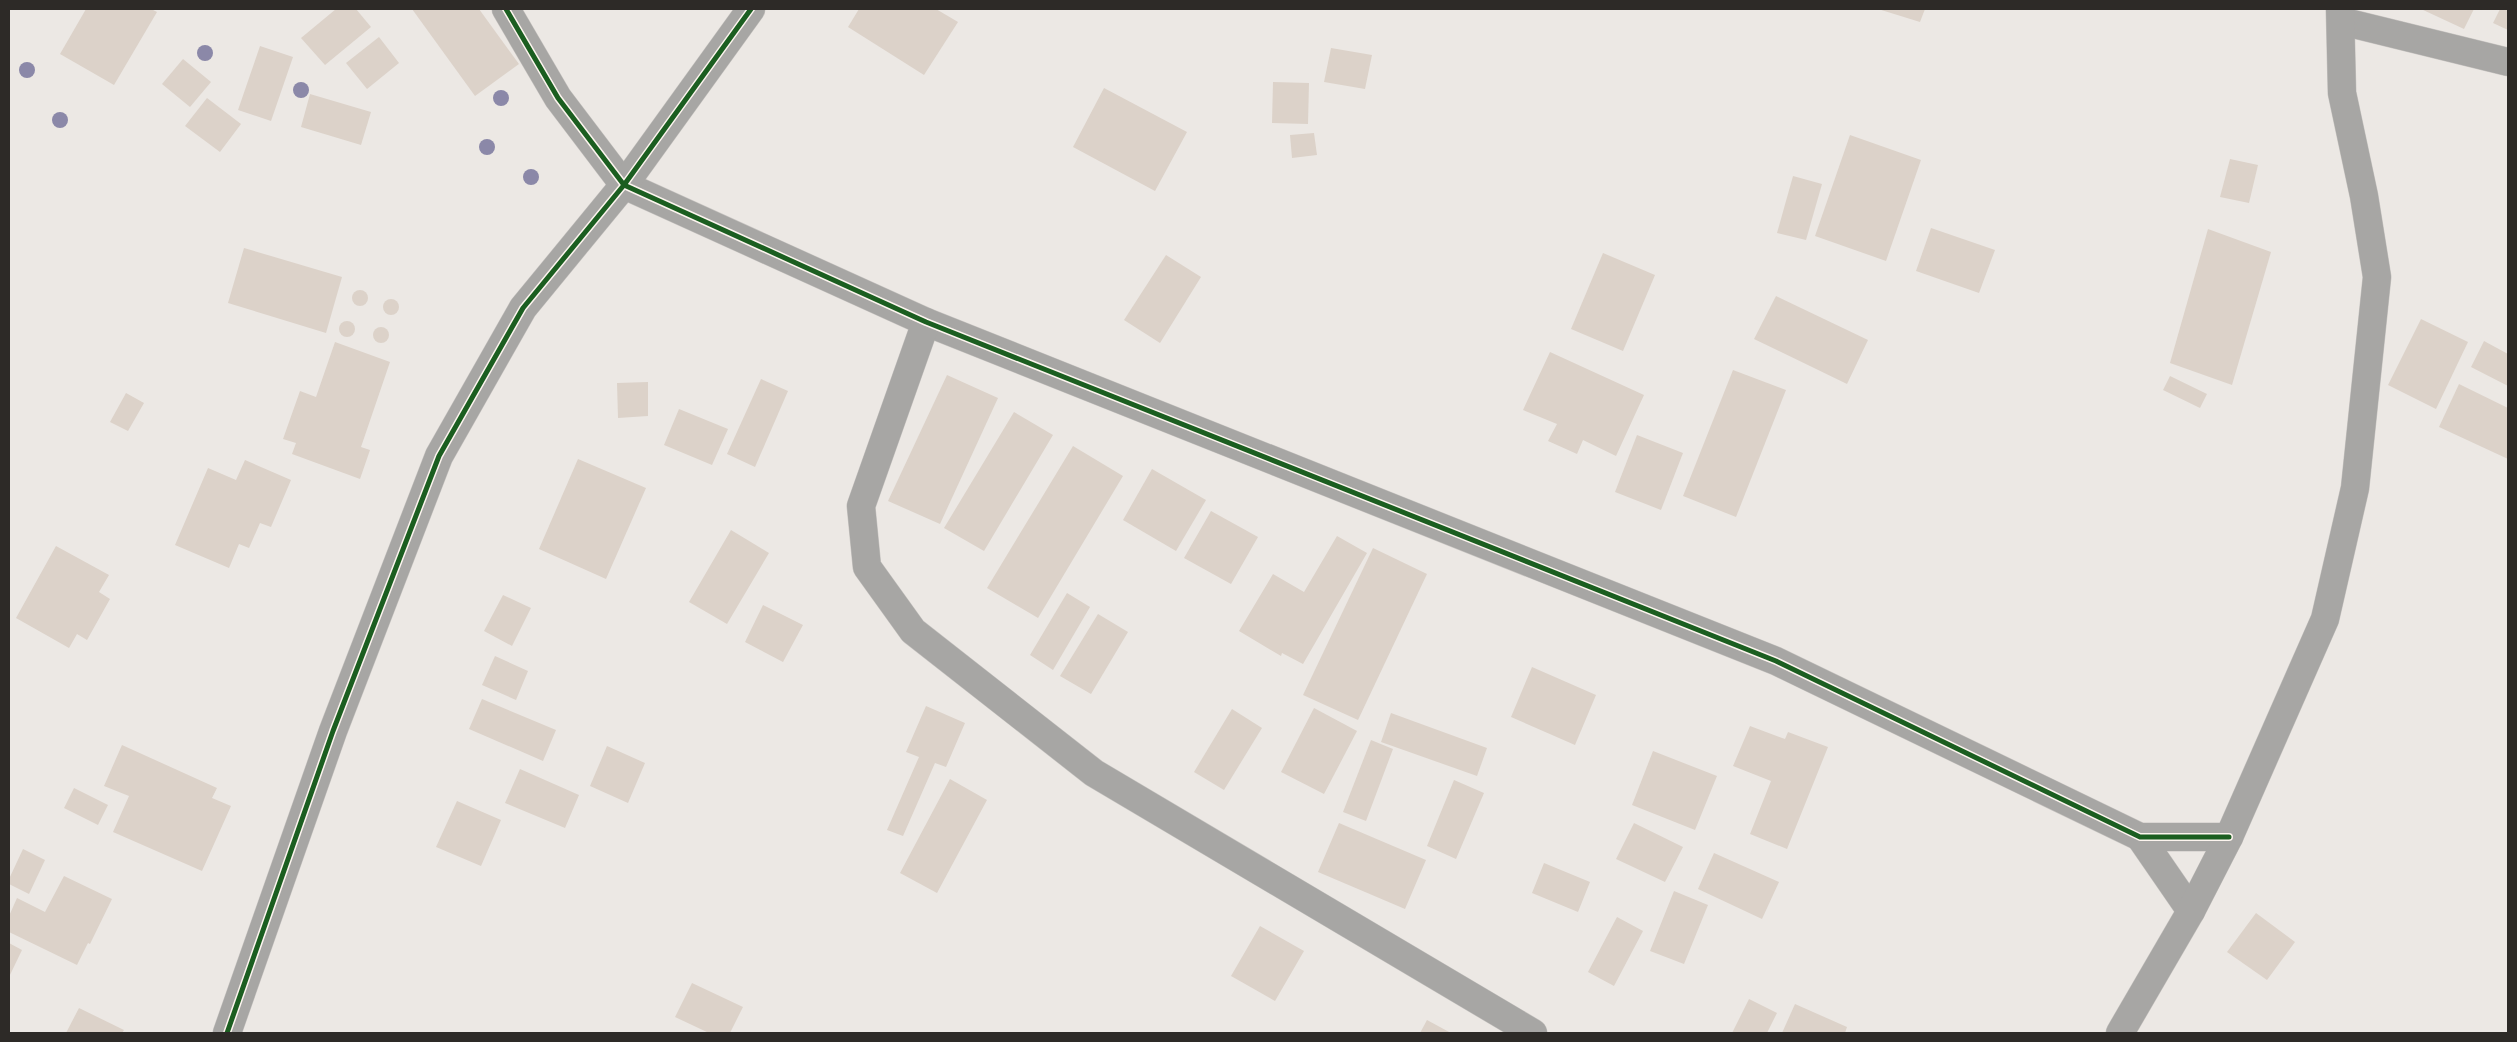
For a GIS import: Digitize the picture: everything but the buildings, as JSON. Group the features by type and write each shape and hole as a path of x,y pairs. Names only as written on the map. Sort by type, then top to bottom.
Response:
{"street":[{"path":"506,9 558,98 624,185 926,322 1776,661 2140,837 2229,837"},
{"path":"227,1033 333,731 439,456 523,308 624,185 751,9"},
{"path":"2120,1033 2191,911 2229,837 2324,618 2355,488 2376,277 2364,196 2342,93 2340,15 2508,62"},
{"path":"926,322 861,506 867,567 914,630 1094,773 1533,1033"},
{"path":"2140,837 2191,911"}],"cycle path":[{"path":"506,9 558,98 624,185 926,322 1776,661 2140,837 2229,837"},
{"path":"227,1033 333,731 439,456 523,308 624,185 751,9"}]}
